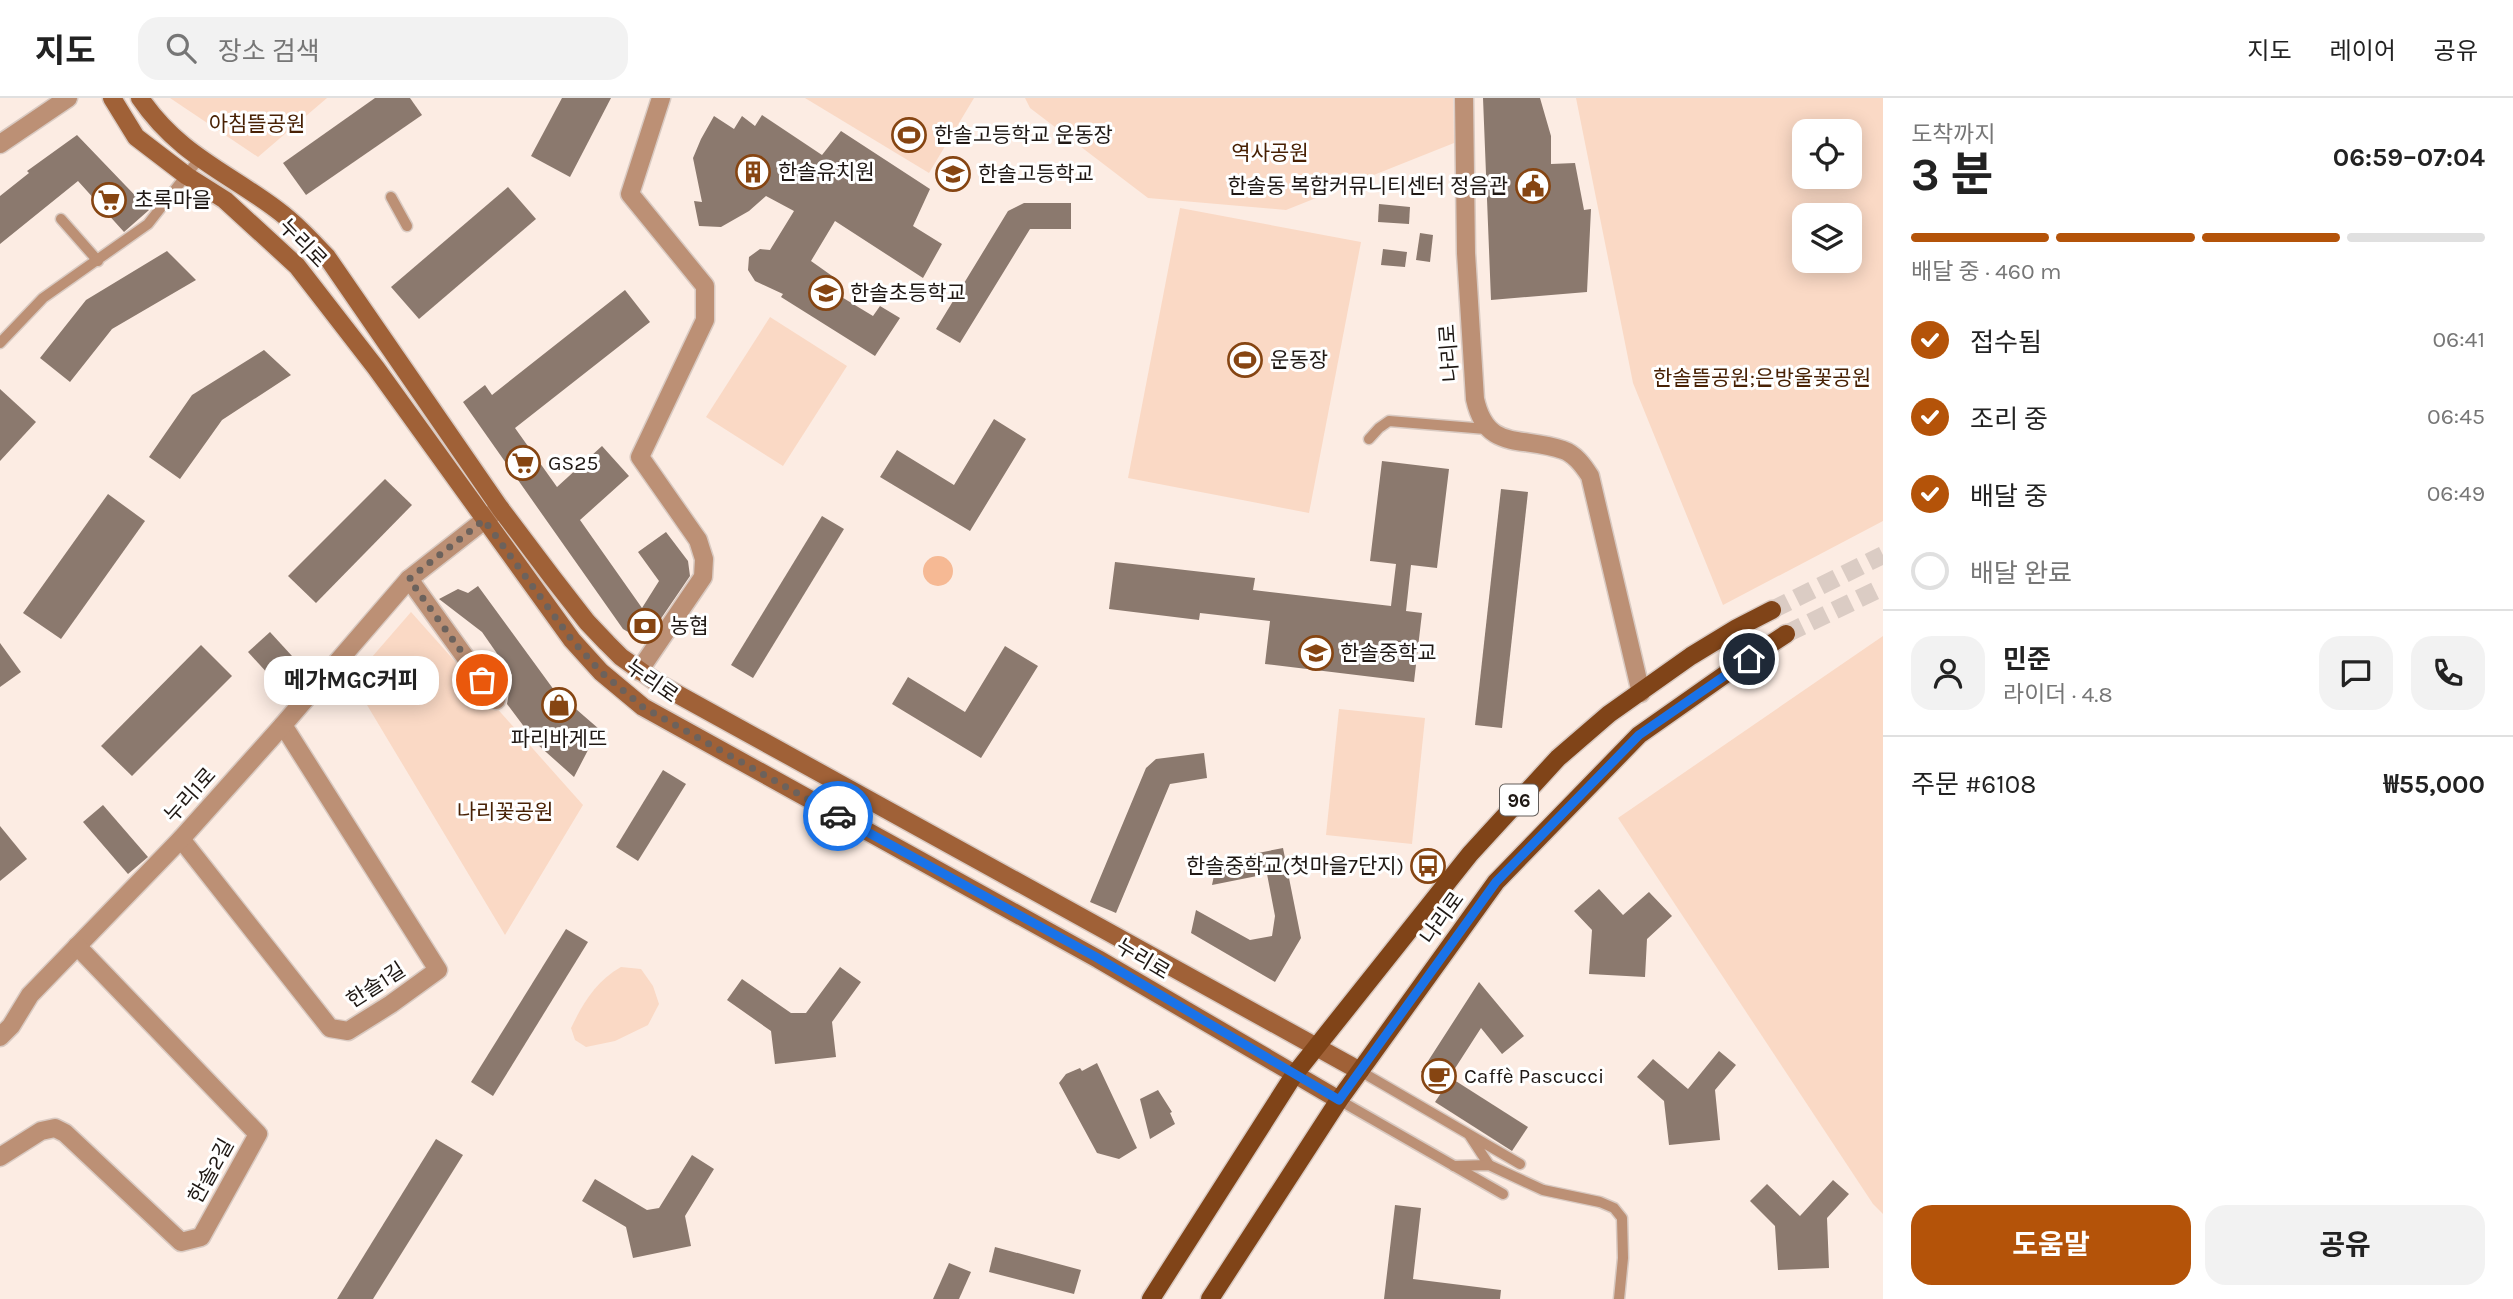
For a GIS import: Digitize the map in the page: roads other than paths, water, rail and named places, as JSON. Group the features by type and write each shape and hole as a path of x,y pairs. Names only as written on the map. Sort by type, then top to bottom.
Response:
{"main road":[{"name":"나리로","path":"1151,1299 1294,1075 1469,854 1558,758 1609,714 1691,656 1772,610"},
{"name":"나리로","path":"1210,1299 1339,1100 1496,882 1639,735 1786,634"}],"street":[{"path":"0,145 68,98"},
{"name":"누리로","path":"112,98 136,137 225,201 297,266 376,368 572,640 601,672 643,707 1096,957 1339,1100"},
{"name":"누리로","path":"140,98 156,122 199,159 274,208 301,229 327,257 500,508 587,622 621,657 659,684 921,831 1360,1071"},
{"path":"639,671 703,577 704,559 698,540 640,457 705,320 705,286 630,194 661,98"},
{"name":"나리로","path":"1464,98 1466,253 1475,400 1478,416 1486,429"},
{"path":"1486,429 1502,438 1564,450 1580,461 1590,476 1641,693"},
{"name":"누리1로","path":"0,1037 11,1026 30,995 181,839 283,726 409,579 500,508"},
{"path":"409,579 496,700"},
{"name":"한솔1길","path":"181,839 330,1028 348,1031 438,970 283,726"},
{"name":"한솔2길","path":"0,1157 41,1131 55,1128 65,1133 181,1242 201,1237 258,1134 77,946"}],"lane":[{"path":"0,343 43,298 148,224 199,159"},
{"path":"391,197 408,226"},
{"path":"61,219 98,261"},
{"path":"1370,439 1389,421 1486,429"},
{"path":"1360,1071 1520,1164"},
{"path":"1339,1100 1503,1194"},
{"path":"1468,1135 1489,1165"},
{"path":"1454,1166 1489,1165 1543,1190 1600,1202 1614,1208 1622,1218 1623,1258 1619,1299"}],"tunnel":[{"path":"1772,610 1883,555"},
{"path":"1786,634 1883,587"}],"place":[{"name":"한솔고등학교 운동장","path":"909,135"},
{"name":"한솔유치원","path":"753,172"},
{"name":"한솔고등학교","path":"953,174"},
{"name":"한솔동 복합커뮤니티센터 정음관","path":"1533,186"},
{"name":"초록마을","path":"109,200"},
{"name":"한솔초등학교","path":"826,293"},
{"name":"운동장","path":"1245,360"},
{"name":"GS25","path":"523,463"},
{"name":"농협","path":"645,626"},
{"name":"한솔중학교","path":"1316,653"},
{"name":"메가MGC커피","path":"482,680"},
{"name":"파리바게뜨","path":"559,705"},
{"name":"한솔중학교(첫마을7단지)","path":"1428,866"},
{"name":"Caffè Pascucci","path":"1439,1076"}],"park label":[{"name":"아침뜰공원","path":"257,124"},
{"name":"역사공원","path":"1270,153"},
{"name":"한솔뜰공원;은방울꽃공원","path":"1762,378"},
{"name":"나리꽃공원","path":"505,812"}]}
